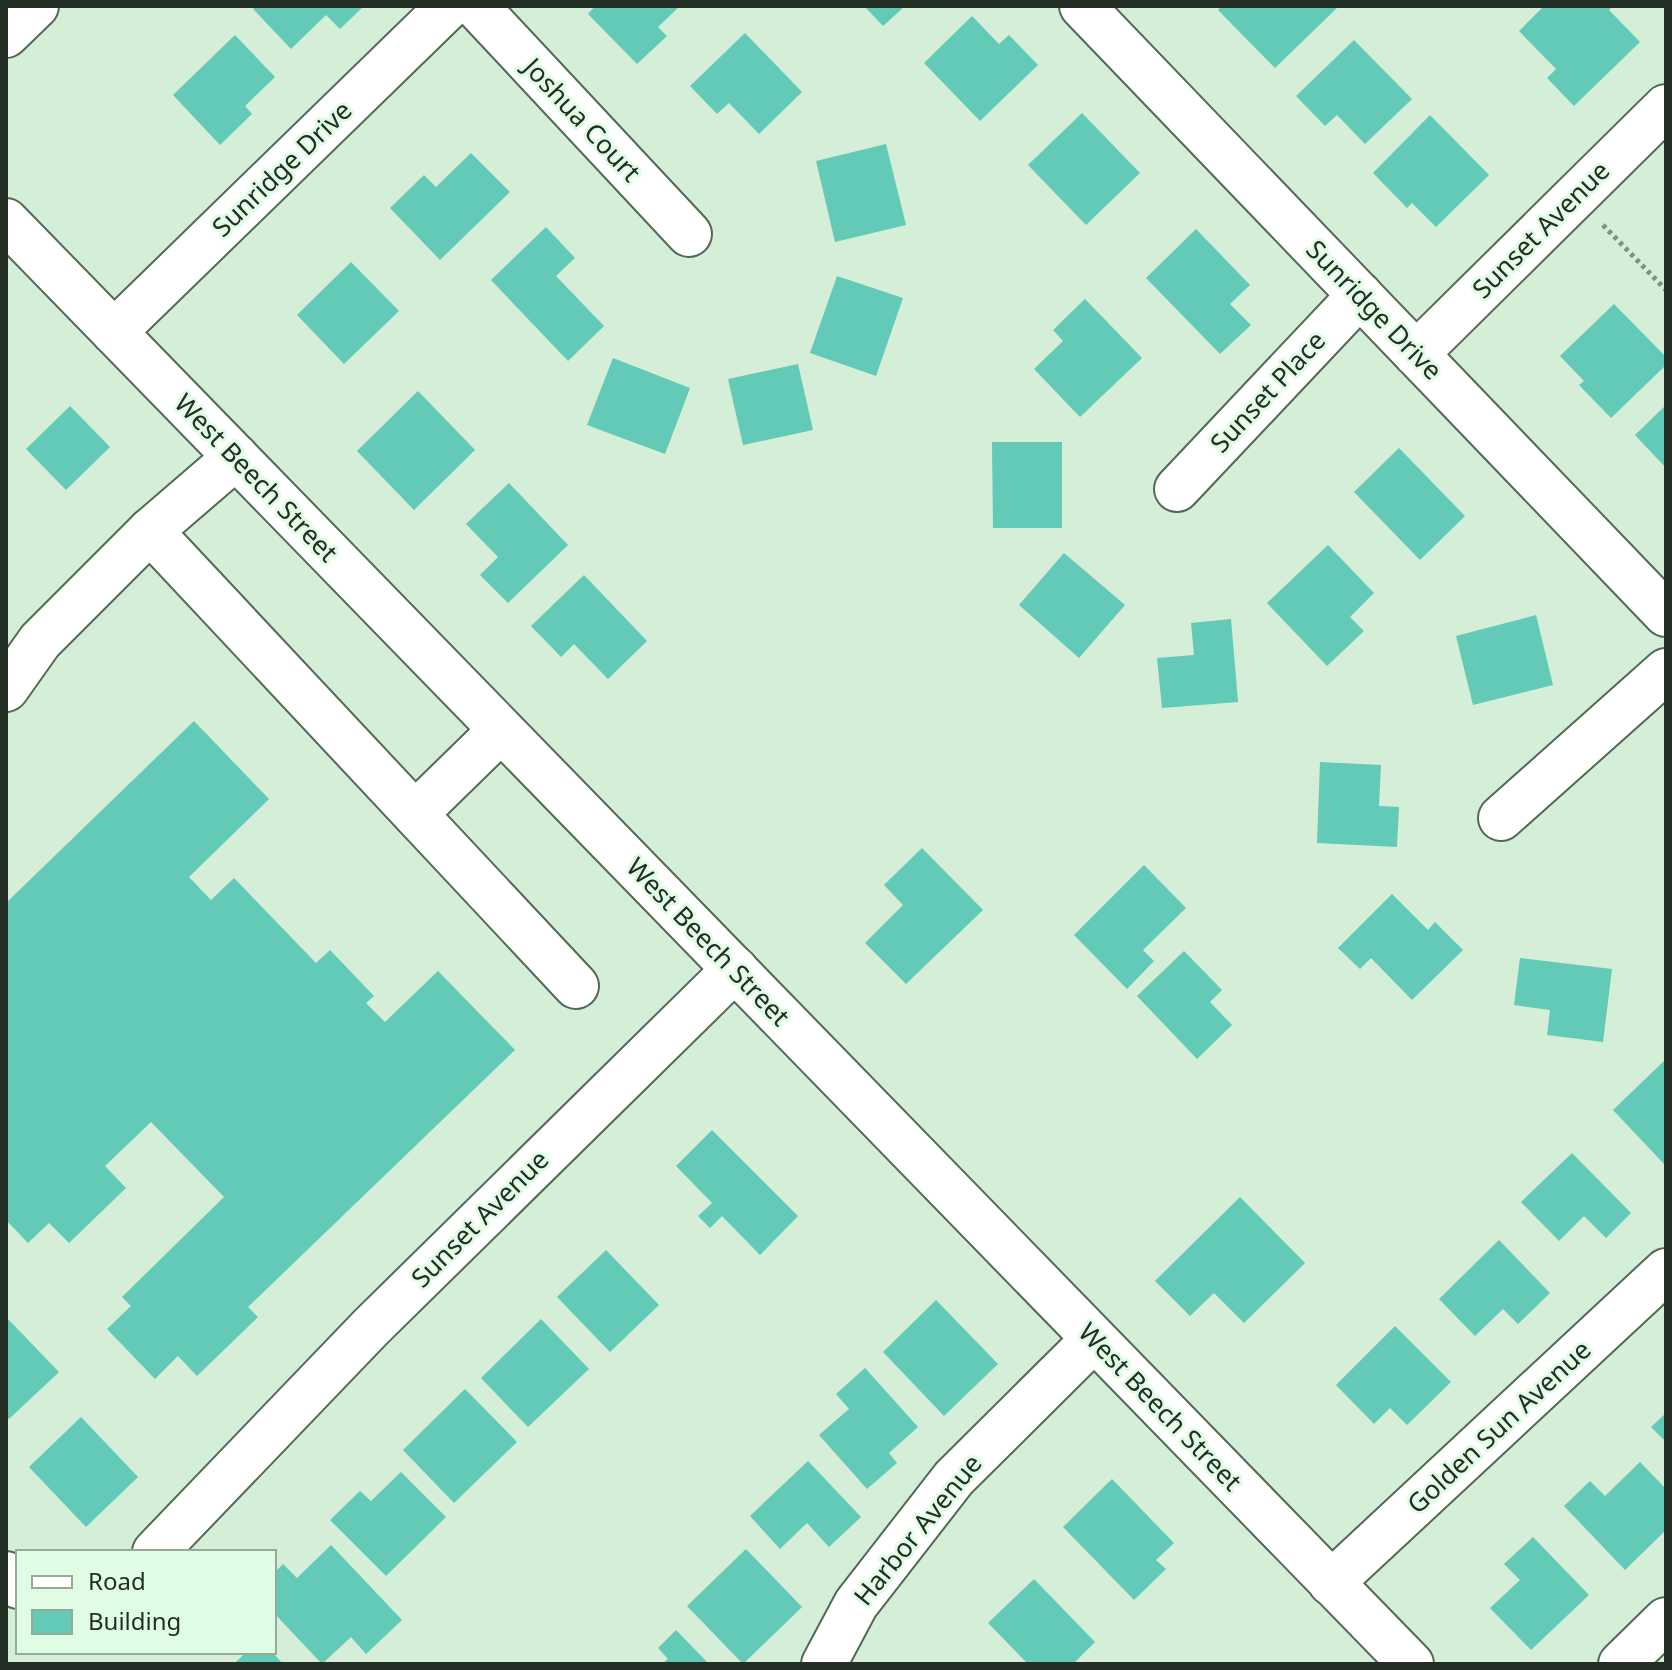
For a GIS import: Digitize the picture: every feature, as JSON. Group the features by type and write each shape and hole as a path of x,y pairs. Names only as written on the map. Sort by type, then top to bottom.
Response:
{"street":[{"path":"6,35 36,6"},
{"name":"Sunridge Drive","path":"114,332 449,6"},
{"name":"Joshua Court","path":"476,6 689,234"},
{"name":"Sunridge Drive","path":"1082,6 1666,614"},
{"name":"Sunset Avenue","path":"1416,354 1666,107"},
{"name":"West Beech Street","path":"6,221 1411,1664"},
{"name":"Sunset Place","path":"1177,489 1360,295"},
{"path":"6,689 40,641 150,531 236,457"},
{"path":"150,531 576,986"},
{"path":"1501,818 1666,671"},
{"path":"415,814 501,730"},
{"name":"Sunset Avenue","path":"157,1550 371,1327 735,969"},
{"name":"Golden Sun Avenue","path":"1331,1583 1666,1271"},
{"name":"Harbor Avenue","path":"824,1664 856,1604 954,1478 1094,1339"},
{"path":"1621,1664 1666,1620"}],"path":[{"path":"1575,196 1666,290"}],"building":[{"path":"257,6 364,6 340,29 326,15 291,49 253,9"},
{"path":"595,6 680,6 658,27 667,36 637,64 588,14"},
{"path":"864,6 905,6 883,26"},
{"path":"1222,6 1339,6 1275,68 1218,10"},
{"path":"1544,6 1613,6 1609,10 1640,42 1574,106 1547,78 1556,69 1519,31"},
{"path":"972,16 999,44 1009,35 1038,65 980,121 924,63"},
{"path":"745,33 802,92 759,134 729,103 717,114 690,86"},
{"path":"235,35 275,77 245,106 252,114 220,145 173,95"},
{"path":"1354,40 1412,99 1365,144 1337,115 1325,126 1296,96"},
{"path":"1082,113 1140,173 1086,225 1028,165"},
{"path":"1430,115 1489,175 1436,227 1412,203 1407,208 1373,173"},
{"path":"886,144 906,225 835,242 816,161"},
{"path":"471,153 510,192 440,260 390,208 424,175 436,187"},
{"path":"546,227 575,258 556,276 604,326 568,361 491,280"},
{"path":"1196,229 1250,285 1230,304 1251,325 1220,354 1146,278"},
{"path":"351,262 399,311 344,364 297,315"},
{"path":"837,276 903,298 876,376 810,353"},
{"path":"1085,299 1142,358 1080,417 1034,369 1063,341 1053,330"},
{"path":"1614,304 1666,357 1666,365 1611,418 1579,385 1584,381 1560,356"},
{"path":"613,358 690,388 665,454 587,425"},
{"path":"798,364 813,430 743,445 728,379"},
{"path":"418,391 475,450 414,510 357,451"},
{"path":"1666,405 1666,468 1635,435"},
{"path":"70,406 110,447 66,490 26,449"},
{"path":"992,442 1062,442 1062,528 993,528"},
{"path":"1399,448 1465,516 1420,560 1354,492"},
{"path":"509,483 568,545 508,603 480,575 498,557 466,524"},
{"path":"1328,545 1374,593 1350,617 1364,631 1327,666 1267,603"},
{"path":"1064,553 1125,605 1079,658 1019,605"},
{"path":"584,575 647,641 608,679 574,644 561,657 531,626"},
{"path":"1536,615 1553,685 1473,705 1456,636"},
{"path":"1231,619 1238,702 1162,708 1157,658 1194,655 1191,623"},
{"path":"194,721 269,799 189,877 211,900 234,878 316,963 330,950 374,996 366,1003 385,1022 438,971 515,1050 248,1307 258,1317 197,1376 178,1356 155,1379 107,1329 131,1306 122,1297 224,1197 151,1122 105,1166 126,1188 69,1243 49,1223 28,1243 6,1220 6,903"},
{"path":"1320,762 1381,765 1379,806 1399,807 1397,847 1317,843"},
{"path":"922,848 983,910 906,984 865,943 903,905 884,885"},
{"path":"1144,865 1186,908 1143,950 1154,961 1127,989 1074,935"},
{"path":"1392,894 1428,930 1435,922 1463,950 1412,1000 1371,958 1360,969 1338,948"},
{"path":"1184,951 1222,990 1210,1002 1232,1025 1197,1059 1137,996"},
{"path":"1520,958 1612,969 1603,1042 1547,1035 1550,1010 1514,1005"},
{"path":"1664,1061 1666,1063 1666,1166 1613,1110"},
{"path":"712,1130 798,1216 760,1255 722,1216 710,1228 698,1216 712,1203 676,1166"},
{"path":"1572,1153 1631,1213 1606,1238 1584,1216 1559,1241 1521,1202"},
{"path":"1240,1197 1305,1263 1244,1323 1214,1293 1190,1316 1155,1281"},
{"path":"1499,1240 1550,1293 1518,1324 1503,1309 1475,1336 1439,1299"},
{"path":"606,1250 659,1305 610,1352 557,1297"},
{"path":"936,1300 998,1364 944,1416 883,1352"},
{"path":"6,1317 59,1372 9,1419 6,1416"},
{"path":"541,1319 589,1369 528,1427 481,1378"},
{"path":"1395,1326 1451,1382 1407,1425 1390,1408 1374,1424 1336,1385"},
{"path":"865,1368 918,1427 889,1453 897,1463 867,1489 819,1435 849,1409 836,1394"},
{"path":"465,1389 517,1442 454,1503 403,1450"},
{"path":"1666,1413 1666,1442 1651,1427"},
{"path":"81,1417 138,1477 86,1527 29,1467"},
{"path":"808,1461 861,1517 829,1547 807,1523 780,1549 750,1516"},
{"path":"1640,1462 1666,1489 1666,1530 1625,1570 1564,1506 1590,1481 1605,1496"},
{"path":"401,1472 446,1517 386,1576 330,1520 360,1491 371,1501"},
{"path":"1112,1479 1174,1543 1156,1560 1166,1569 1134,1600 1063,1527"},
{"path":"1533,1537 1589,1595 1531,1650 1490,1608 1520,1580 1504,1564"},
{"path":"331,1545 402,1620 366,1654 351,1637 322,1664 276,1615 276,1571 283,1564 297,1578"},
{"path":"746,1549 802,1607 743,1664 687,1606"},
{"path":"1034,1579 1095,1642 1073,1664 1028,1664 988,1623"},
{"path":"676,1630 709,1664 662,1664 668,1659 658,1648"},
{"path":"244,1654 274,1654 283,1664 234,1664"}]}
